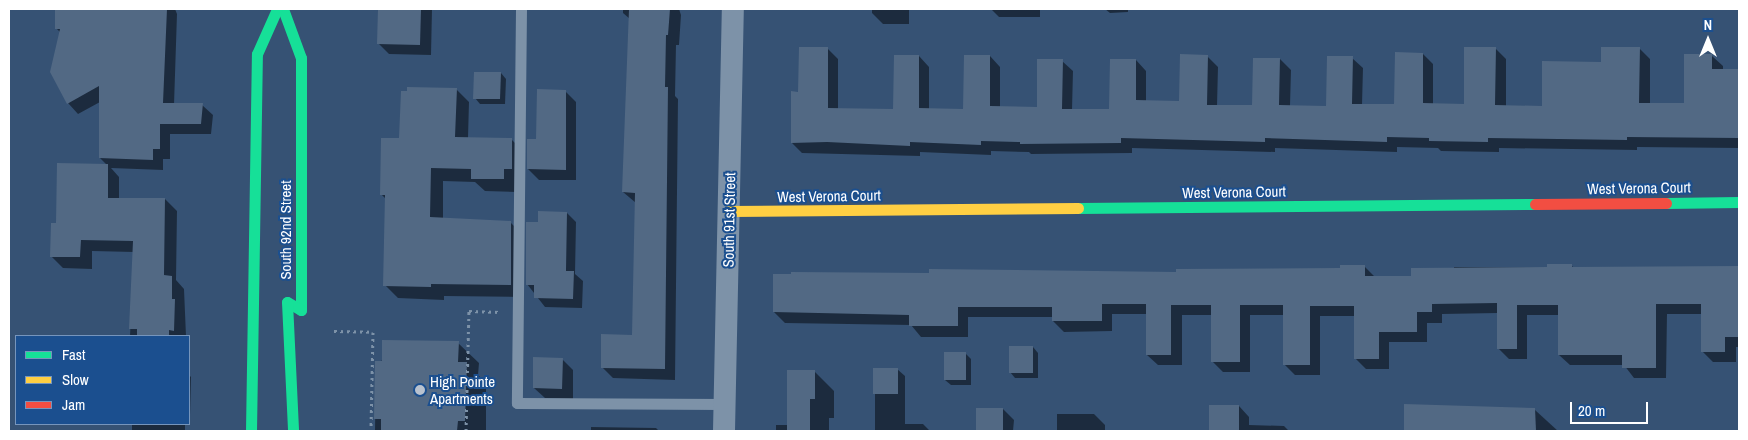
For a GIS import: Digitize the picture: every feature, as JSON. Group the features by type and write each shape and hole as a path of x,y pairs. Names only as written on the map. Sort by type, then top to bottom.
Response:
{"street":[{"name":"South 92nd Street","path":"251,431 257,54 277,9"},
{"name":"South 92nd Street","path":"283,9 301,58 301,310 287,302 293,431"},
{"name":"South 91st Street","path":"724,431 734,9"},
{"name":"West Verona Court","path":"729,211 1739,202"}],"lane":[{"path":"521,9 517,403 725,404"}],"path":[{"path":"466,431 469,311 518,312"},
{"path":"334,331 373,332 371,431"}],"building":[{"path":"55,9 167,9 163,103 203,103 201,124 160,124 160,149 153,149 153,160 99,158 99,86 67,104 50,72 60,29 55,29"},
{"path":"378,9 421,9 420,45 377,44"},
{"path":"629,9 670,9 668,35 666,35 665,87 668,87 665,369 601,368 601,334 632,335 635,193 622,192"},
{"path":"799,47 828,47 828,108 893,109 894,55 919,55 919,108 963,109 964,55 990,55 990,106 1037,107 1037,59 1063,59 1062,109 1109,109 1110,59 1136,59 1136,100 1179,101 1180,54 1208,55 1207,105 1252,105 1253,58 1280,58 1279,105 1326,106 1327,56 1353,56 1352,104 1394,104 1395,52 1423,53 1423,103 1464,104 1464,47 1496,47 1495,105 1542,106 1542,61 1601,62 1601,47 1640,47 1639,103 1684,103 1684,54 1712,54 1712,69 1739,69 1739,138 1627,137 1627,140 1488,138 1488,142 1429,141 1429,138 1387,137 1387,142 1265,138 1265,142 1121,138 1121,143 1020,144 1020,142 981,141 981,145 910,142 910,146 827,142 791,143 791,91 798,92"},
{"path":"474,72 501,72 500,99 473,99"},
{"path":"407,87 457,88 455,137 512,138 512,169 504,169 504,179 471,179 471,169 431,168 430,217 511,221 511,285 431,284 431,287 383,286 385,195 380,195 381,138 399,138 401,91 407,91"},
{"path":"537,89 566,90 566,170 527,169 527,139 536,139"},
{"path":"57,163 108,164 108,198 165,198 164,275 172,276 172,299 175,299 174,331 169,330 169,335 137,335 137,329 129,329 133,241 81,240 80,257 50,257 51,223 56,223"},
{"path":"538,211 567,212 566,271 574,271 573,299 534,298 534,285 526,285 526,222 538,222"},
{"path":"1547,264 1572,264 1572,267 1739,266 1739,337 1725,337 1725,352 1701,352 1701,304 1656,304 1656,368 1622,368 1622,355 1558,355 1558,305 1517,305 1517,349 1497,349 1497,303 1432,304 1432,312 1417,312 1417,332 1379,332 1379,359 1354,359 1354,306 1310,306 1310,365 1283,365 1283,305 1240,305 1240,362 1211,362 1211,305 1171,305 1171,355 1146,355 1146,304 1102,304 1102,321 1052,321 1052,307 958,307 958,326 909,326 909,315 773,312 773,274 791,274 791,272 929,273 929,269 1176,272 1176,269 1340,268 1340,265 1365,265 1365,276 1411,276 1411,268 1547,267"},
{"name":"High Pointe Apartments","path":"382,340 459,341 458,362 467,362 465,421 458,421 457,431 381,431 381,419 374,419 375,361 382,361"},
{"path":"1009,346 1033,346 1033,373 1009,373"},
{"path":"944,352 966,352 966,380 944,380"},
{"path":"533,357 563,358 562,389 533,388"},
{"path":"873,368 898,368 898,394 873,394"},
{"path":"787,370 815,370 815,399 810,399 810,431 787,431"},
{"path":"1404,404 1535,408 1536,431 1404,430"},
{"path":"1209,405 1239,405 1239,431 1209,431"},
{"path":"976,408 1003,408 1003,431 976,431"}],"traffic: fast":[{"path":"251,431 257,54 277,9"},
{"path":"283,9 301,58 301,310 287,302 293,431"},
{"path":"1666,203 1739,202"},
{"path":"1078,208 1535,204"}],"traffic: slow":[{"path":"729,211 1078,208"}],"traffic: jam":[{"path":"1535,204 1666,203"}],"place":[{"name":"High Pointe Apartments","path":"420,390"}]}
